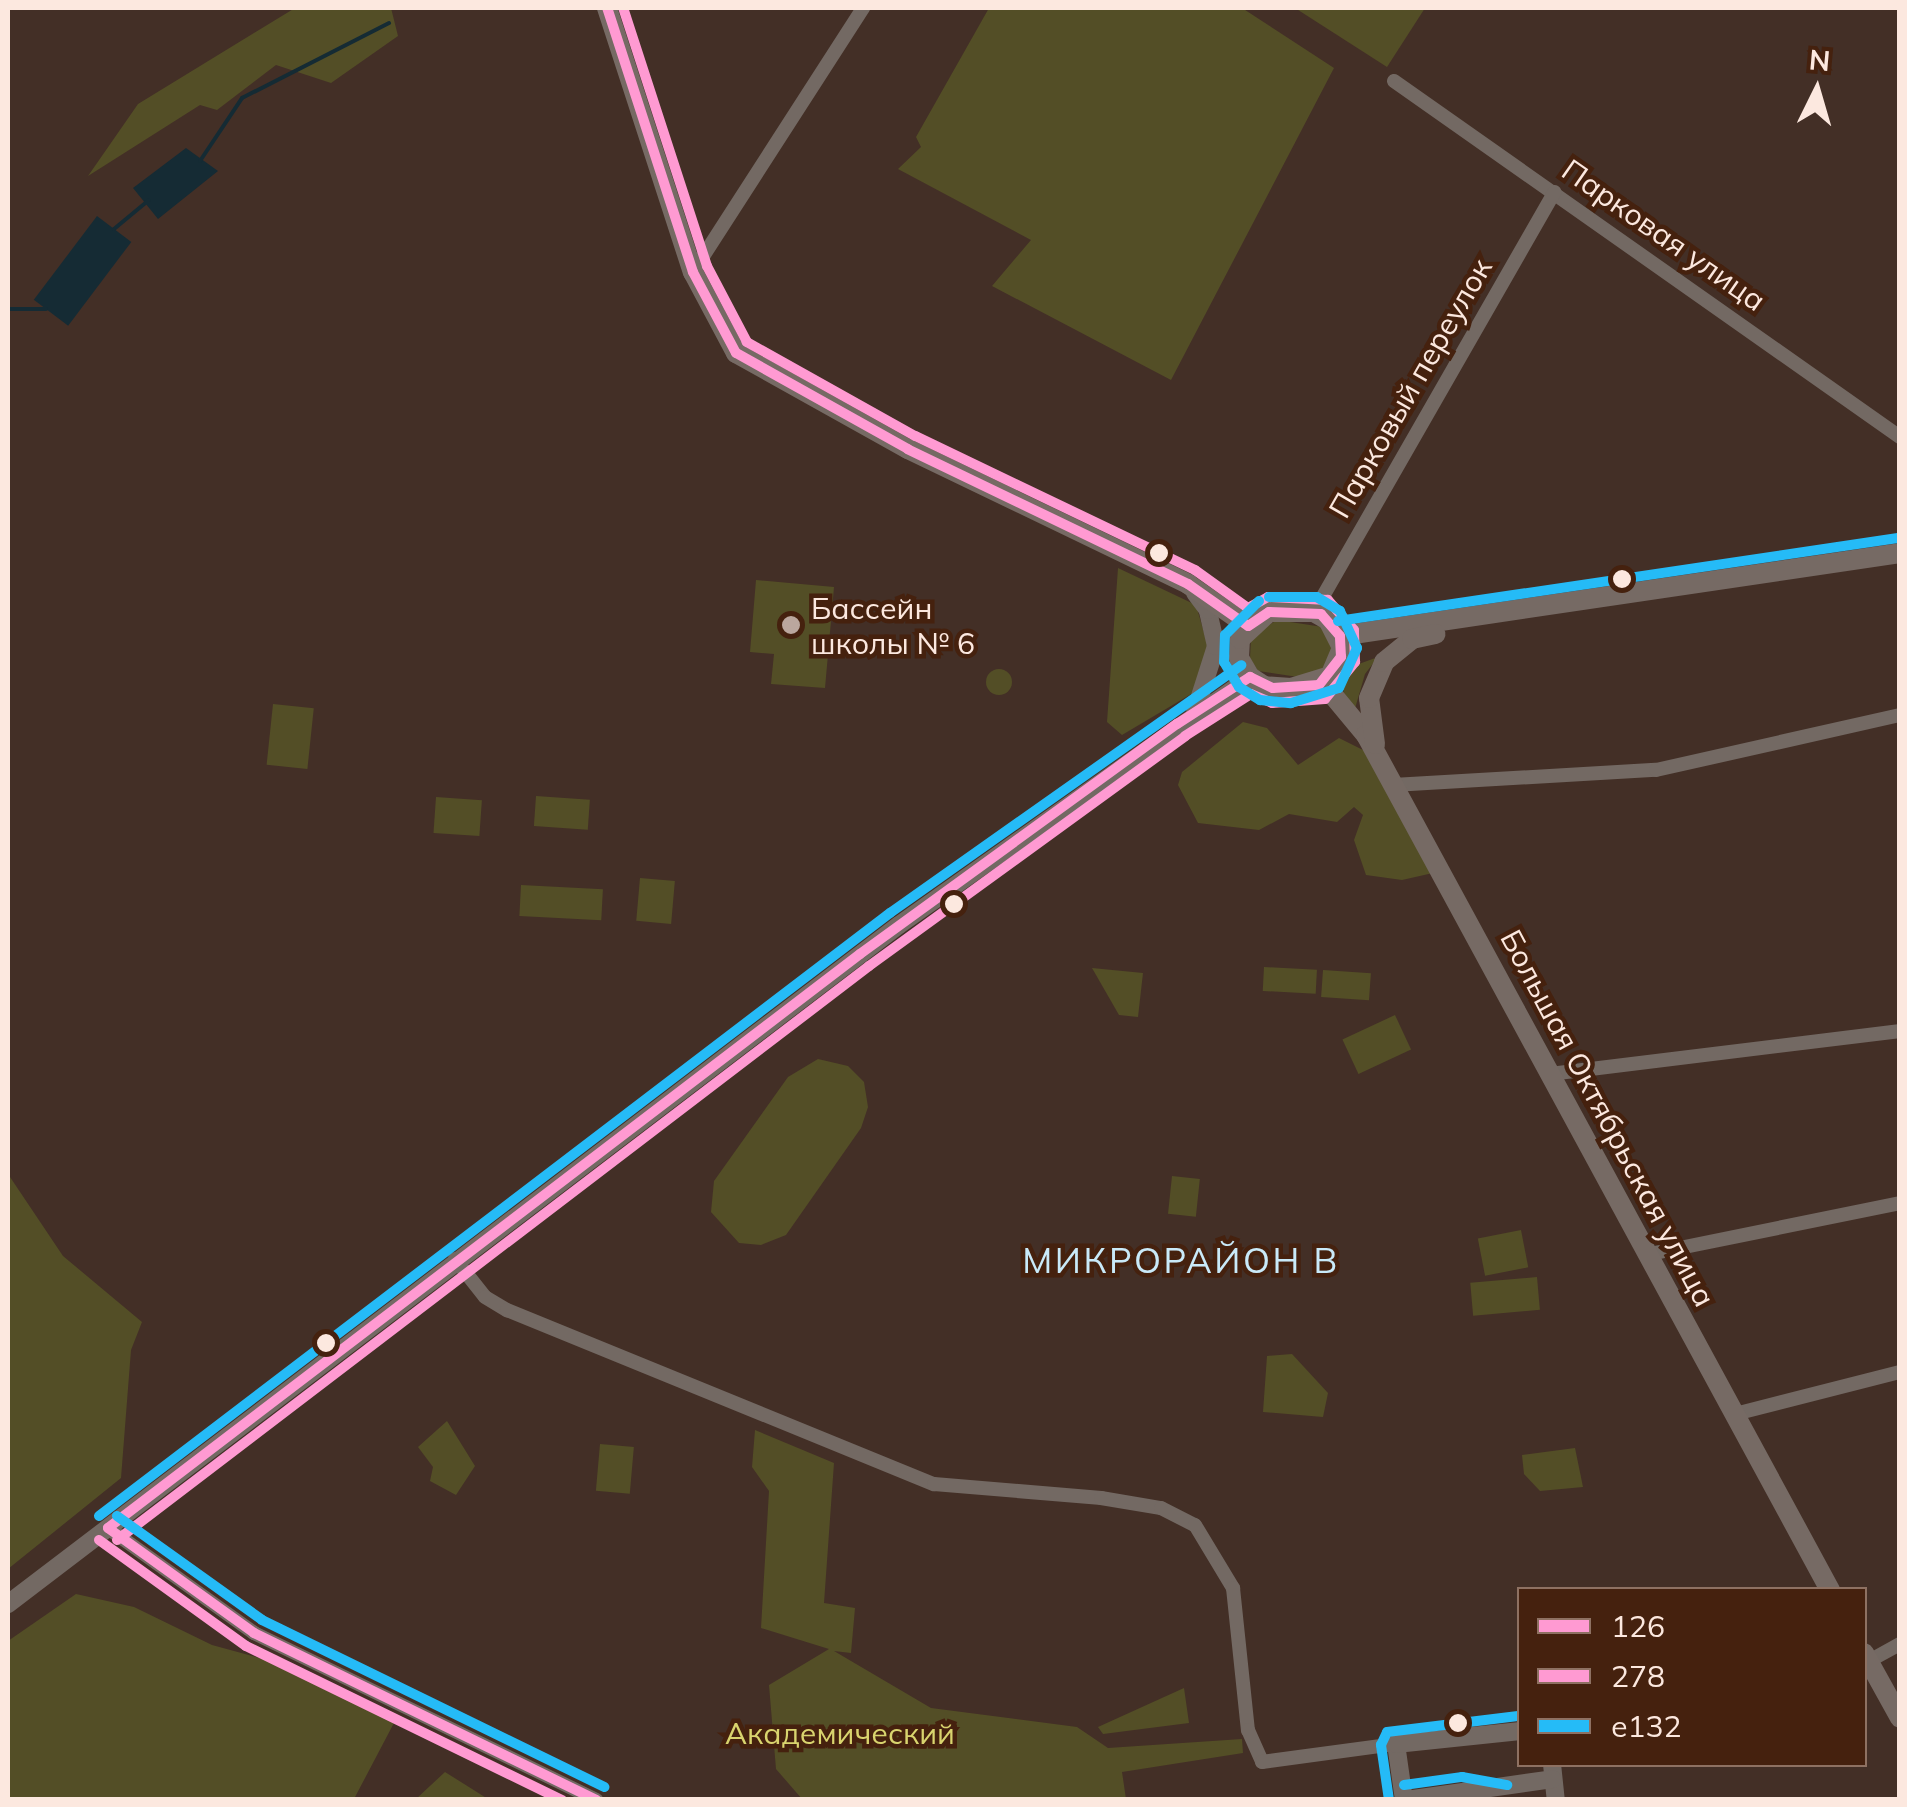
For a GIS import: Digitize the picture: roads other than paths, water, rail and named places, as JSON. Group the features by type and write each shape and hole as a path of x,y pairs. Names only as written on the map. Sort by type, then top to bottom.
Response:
{"main road":[{"path":"607,8 693,272 736,353 768,376 1188,584 1248,626"},
{"path":"1340,636 1900,553"},
{"path":"1268,612 1314,612 1340,636 1338,664 1322,682 1273,688 1250,676 1239,647 1248,626 1268,612"},
{"path":"1377,756 1369,698 1384,662 1412,638 1468,626 1483,615"},
{"name":"Большая Октябрьская улица","path":"1322,682 1377,756 1828,1587"},
{"path":"1867,1657 1900,1718"}],"street":[{"path":"693,272 862,8"},
{"name":"Парковая улица","path":"1394,81 1900,436"},
{"name":"Парковый переулок","path":"1314,612 1555,192"},
{"path":"1188,584 1208,610 1216,646 1194,713"},
{"path":"8,1604 271,1406 455,1259 899,925 1250,676"},
{"path":"1393,785 1656,770 1900,715"},
{"path":"1550,1074 1900,1031"},
{"path":"1650,1254 1900,1203"},
{"path":"455,1259 485,1297 506,1310 934,1484 1101,1498 1162,1508 1196,1525 1234,1588 1248,1730 1262,1762 1517,1730"},
{"path":"1735,1414 1900,1372"},
{"path":"108,1528 254,1633 597,1800"},
{"path":"1867,1657 1900,1644"},
{"path":"1396,1744 1405,1800 1552,1771 1556,1800"}],"water":[{"path":"186,148 218,171 158,219 133,188"},
{"path":"97,216 131,242 68,326 34,300"}],"waterway":[{"path":"200,161 242,98 389,23"},
{"path":"114,229 149,200"},
{"path":"8,309 46,309"}],"place":[{"name":"Бассейн школы № 6","path":"791,625"}],"district":[{"name":"МИКРОРАЙОН В","path":"1181,1260"}],"park label":[{"name":"Академический","path":"840,1733"}]}
